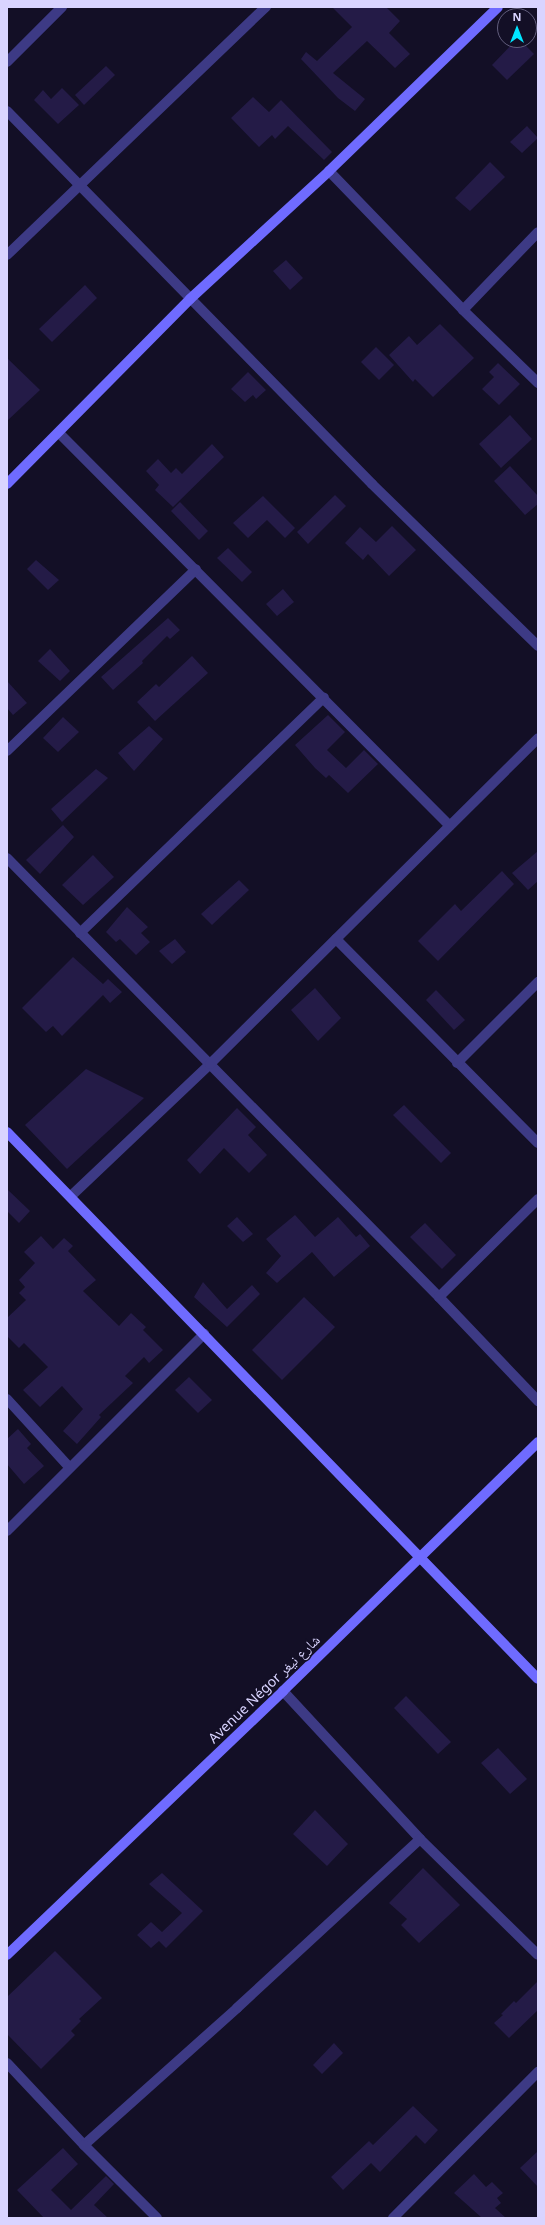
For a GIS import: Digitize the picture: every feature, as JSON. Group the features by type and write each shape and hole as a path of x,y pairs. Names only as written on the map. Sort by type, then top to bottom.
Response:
{"street":[{"path":"7,62 62,7"},
{"path":"7,255 266,7"},
{"path":"7,484 190,299 329,171 498,7"},
{"path":"7,111 372,484 538,646"},
{"path":"329,171 463,310 538,383"},
{"path":"463,310 538,232"},
{"path":"59,433 324,697 450,826"},
{"path":"7,751 196,569"},
{"path":"80,933 324,697"},
{"path":"71,1196 210,1064 538,738"},
{"path":"7,858 439,1297 538,1401"},
{"path":"336,939 457,1063 538,1143"},
{"path":"457,1063 538,982"},
{"path":"7,1132 71,1196 538,1679"},
{"path":"439,1297 538,1199"},
{"path":"7,1531 204,1334"},
{"path":"7,1399 70,1468"},
{"name":"Avenue Négor شارع نيغر","path":"7,1954 283,1691 538,1442"},
{"path":"283,1691 420,1839 538,1955"},
{"path":"84,2145 232,2014 420,1839"},
{"path":"7,2063 84,2145 157,2218"},
{"path":"393,2218 538,2072"}],"building":[{"path":"332,7 386,7 400,21 389,33 410,54 395,68 367,41 333,73 365,99 355,111 338,98 301,59 306,52 317,61 352,27"},
{"path":"508,48 528,48 534,54 507,80 492,65"},
{"path":"106,66 115,75 84,105 75,95"},
{"path":"62,88 79,105 58,124 34,100 43,90 51,99"},
{"path":"253,97 269,112 281,100 332,152 324,160 288,126 275,139 272,135 259,147 231,118"},
{"path":"527,126 538,138 522,153 510,142"},
{"path":"490,162 505,177 470,211 455,198"},
{"path":"286,260 303,278 290,290 273,271"},
{"path":"85,285 97,298 52,342 39,329"},
{"path":"440,324 474,358 433,397 415,379 413,382 389,355 409,336 417,345"},
{"path":"376,347 394,365 379,380 361,362"},
{"path":"7,358 40,390 7,421"},
{"path":"498,363 520,384 499,405 482,389 494,377 489,372"},
{"path":"248,372 266,390 256,399 253,395 245,402 231,389"},
{"path":"510,415 532,439 501,468 479,444"},
{"path":"212,444 224,457 173,507 155,490 159,485 146,471 158,459 171,473 176,468 182,474"},
{"path":"510,466 538,496 538,504 525,515 494,481"},
{"path":"335,495 346,506 308,544 297,532"},
{"path":"263,496 295,528 285,538 267,520 248,538 233,523"},
{"path":"180,502 208,531 199,540 171,511"},
{"path":"392,526 416,550 389,576 368,554 363,560 345,543 360,527 376,542"},
{"path":"228,548 252,572 242,582 217,558"},
{"path":"36,560 59,580 48,590 27,569"},
{"path":"283,589 294,602 277,616 266,604"},
{"path":"168,618 180,630 170,639 167,636 142,661 143,663 113,690 101,677"},
{"path":"50,649 70,671 60,681 38,661"},
{"path":"192,656 208,673 155,721 137,702 156,684 159,687"},
{"path":"7,681 27,703 13,715 7,708"},
{"path":"328,715 345,732 327,750 346,768 364,750 378,764 348,793 329,775 326,778 295,745"},
{"path":"63,717 79,732 58,752 43,738"},
{"path":"149,726 163,739 134,771 118,753"},
{"path":"96,769 108,778 62,822 51,809"},
{"path":"63,825 74,837 40,874 26,860"},
{"path":"538,851 538,881 528,890 512,873"},
{"path":"93,855 114,877 83,905 62,885"},
{"path":"502,871 514,884 438,961 418,941 455,904 461,911"},
{"path":"239,880 249,890 212,925 201,914"},
{"path":"127,907 148,927 141,933 150,942 136,955 120,939 116,942 106,932"},
{"path":"175,939 186,952 172,964 159,951"},
{"path":"73,957 103,984 108,979 122,992 110,1003 103,995 62,1036 53,1026 46,1032 22,1008"},
{"path":"315,988 341,1018 318,1041 291,1010"},
{"path":"436,990 465,1020 454,1030 426,1000"},
{"path":"86,1069 144,1098 67,1169 25,1125"},
{"path":"404,1105 451,1153 441,1163 393,1115"},
{"path":"237,1108 256,1127 248,1135 267,1155 249,1173 224,1148 200,1174 187,1160"},
{"path":"7,1189 30,1211 19,1223 7,1211"},
{"path":"295,1215 315,1237 338,1217 356,1237 360,1234 370,1246 334,1277 312,1252 277,1283 266,1273 281,1256 266,1239"},
{"path":"237,1217 253,1234 243,1242 227,1226"},
{"path":"425,1223 456,1255 442,1269 410,1237"},
{"path":"41,1236 53,1249 64,1238 73,1246 68,1251 96,1280 83,1291 119,1326 131,1313 146,1327 143,1330 163,1350 149,1363 144,1357 125,1376 133,1383 99,1415 101,1417 77,1444 63,1431 83,1409 62,1386 40,1407 23,1390 48,1367 24,1343 19,1348 7,1336 7,1318 26,1300 19,1293 25,1287 19,1280 35,1263 24,1252"},
{"path":"203,1282 227,1309 252,1285 260,1294 227,1327 194,1297"},
{"path":"304,1297 335,1327 282,1380 252,1350"},
{"path":"189,1377 212,1400 198,1413 175,1390"},
{"path":"18,1429 31,1444 27,1448 44,1466 24,1484 7,1464 7,1439"},
{"path":"406,1696 451,1742 438,1754 394,1708"},
{"path":"498,1748 527,1779 510,1794 481,1763"},
{"path":"315,1810 348,1844 327,1866 293,1834"},
{"path":"423,1868 460,1905 419,1943 401,1925 407,1919 389,1903"},
{"path":"162,1873 203,1911 166,1948 159,1941 151,1948 137,1935 151,1922 162,1932 182,1913 149,1884"},
{"path":"55,1951 102,1998 79,2019 81,2021 71,2031 75,2035 41,2069 7,2034 7,1997"},
{"path":"538,1981 538,2010 509,2038 494,2023 503,2015 501,2014 514,2001 516,2003"},
{"path":"334,2043 343,2053 322,2074 313,2065"},
{"path":"413,2106 438,2130 425,2144 416,2135 380,2172 371,2163 343,2190 331,2177 369,2141 373,2145"},
{"path":"63,2148 78,2164 51,2190 71,2210 106,2176 114,2184 94,2205 108,2218 44,2218 17,2190"},
{"path":"538,2151 538,2187 520,2168"},
{"path":"474,2174 486,2187 492,2182 503,2193 497,2198 501,2203 495,2208 506,2218 482,2218 454,2193"}]}
